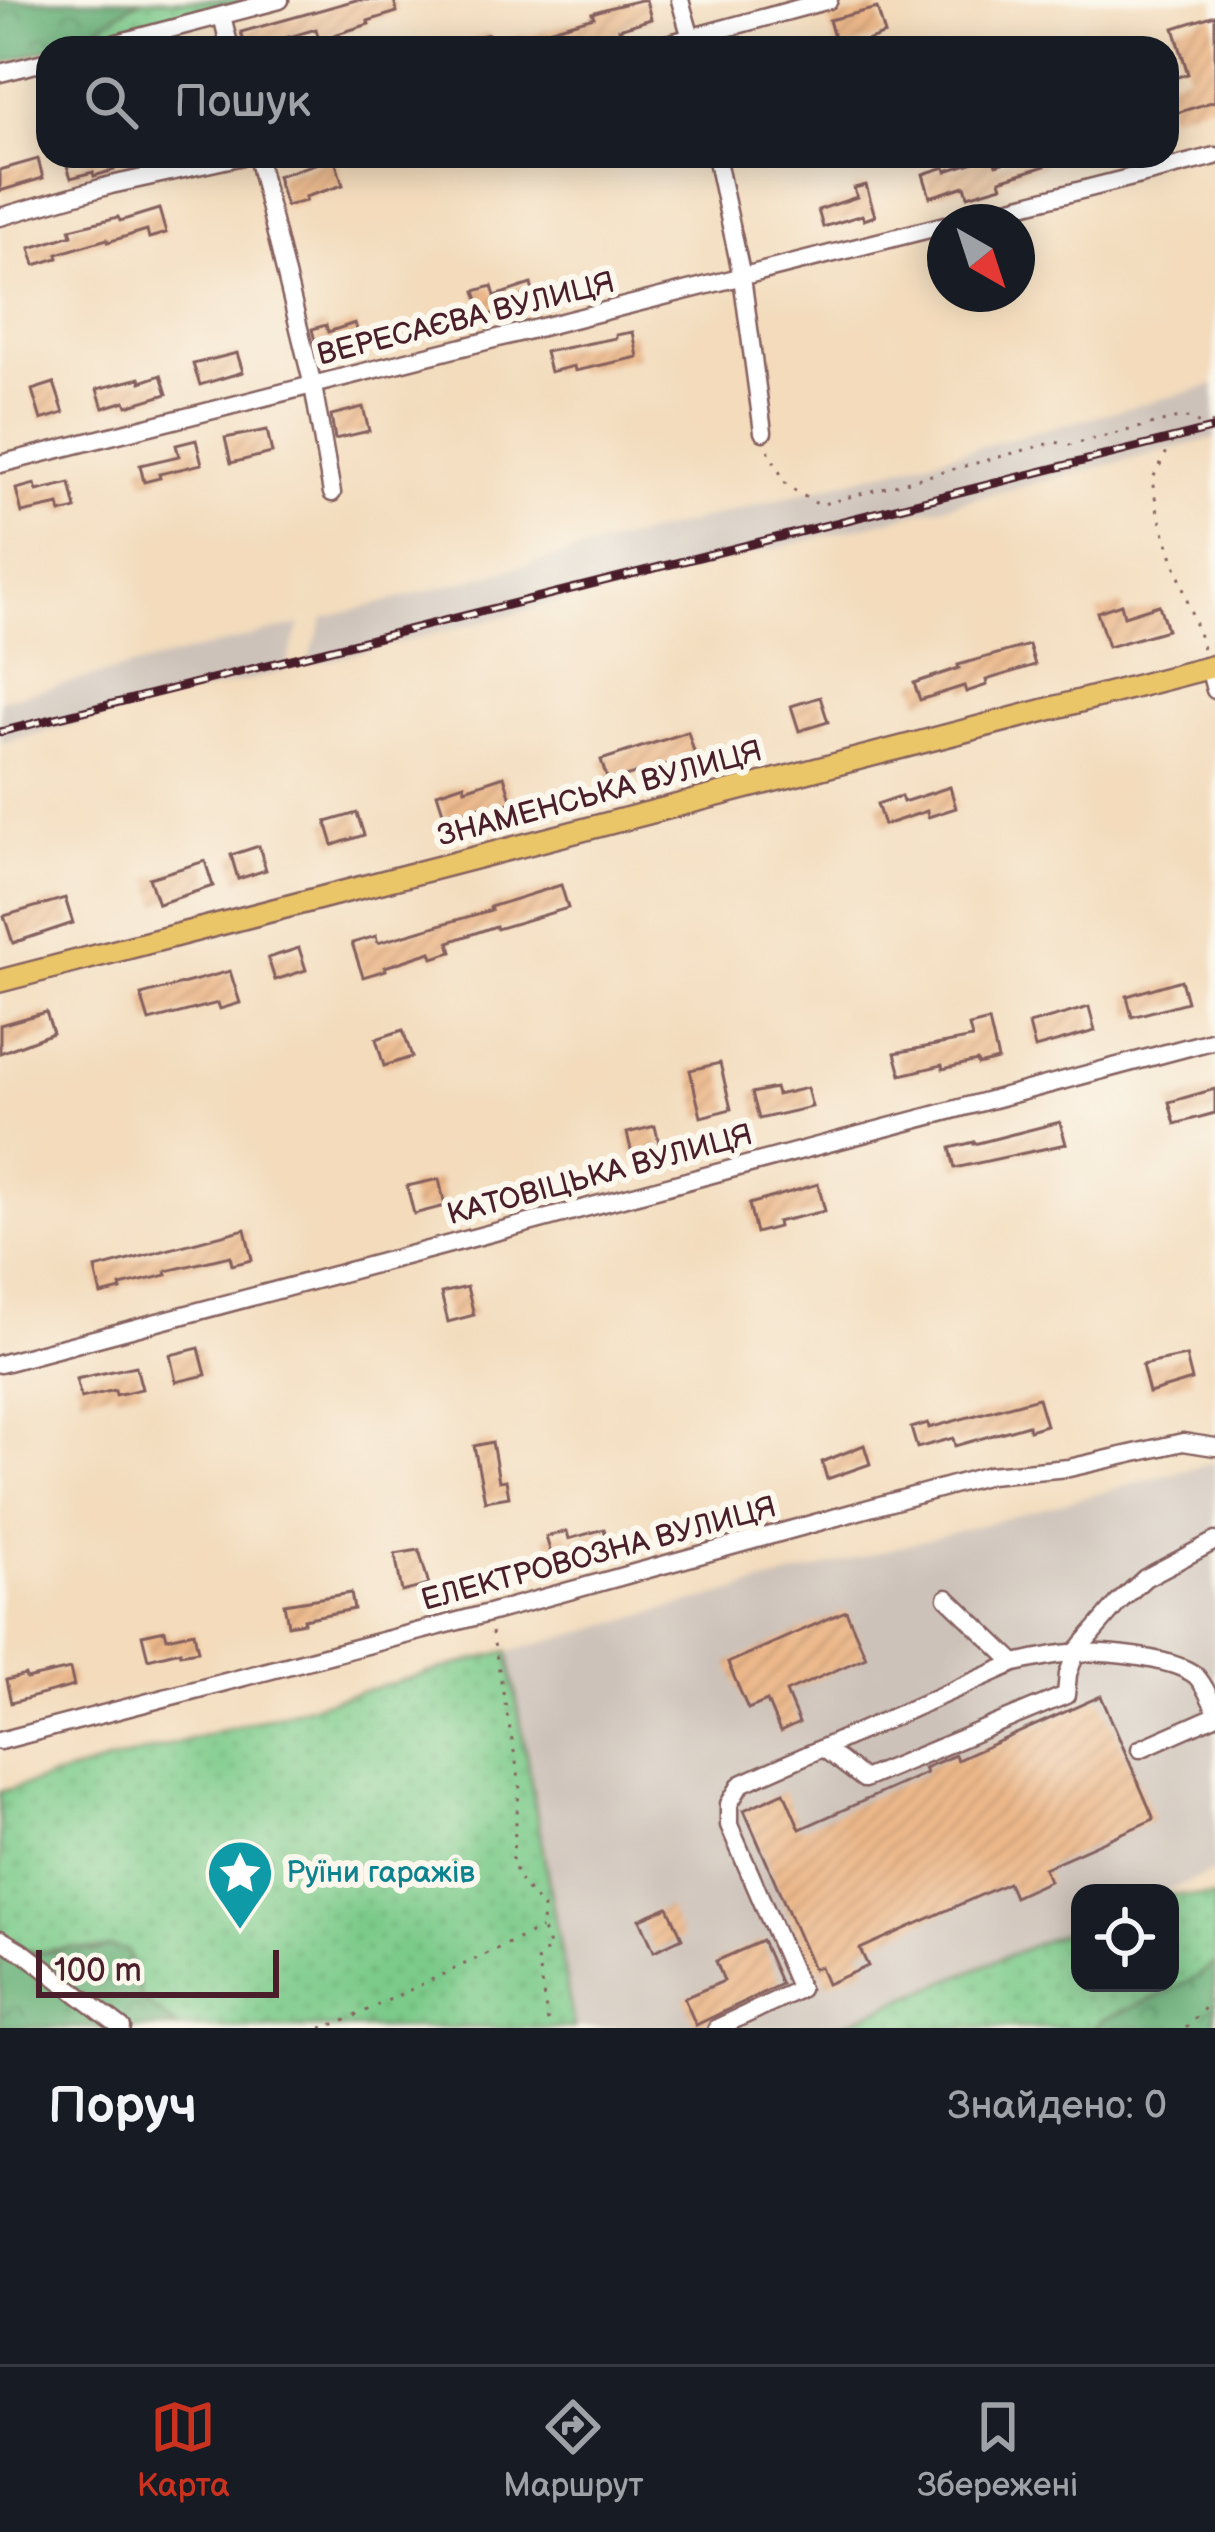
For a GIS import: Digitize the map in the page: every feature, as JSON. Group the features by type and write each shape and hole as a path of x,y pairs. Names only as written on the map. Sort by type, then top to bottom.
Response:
{"main road":[{"name":"ЗНАМЕНСЬКА ВУЛИЦЯ","path":"0,981 1212,666"}],"street":[{"path":"144,36 280,0"},
{"path":"680,0 690,36"},
{"path":"714,36 829,0"},
{"path":"221,16 227,36"},
{"path":"0,73 36,64"},
{"path":"1179,165 1215,156"},
{"path":"0,217 188,168"},
{"path":"260,168 314,386 332,494"},
{"path":"719,168 742,277 763,432"},
{"path":"1027,204 1168,168"},
{"name":"ВЕРЕСАЄВА ВУЛИЦЯ","path":"0,464 927,230"},
{"path":"1212,666 1215,690"},
{"name":"КАТОВІЦЬКА ВУЛИЦЯ","path":"0,1364 1215,1040"},
{"name":"ЕЛЕКТРОВОЗНА ВУЛИЦЯ","path":"0,1742 988,1475 1070,1468 1183,1442 1215,1447"},
{"path":"823,1748 864,1779 1066,1696 1076,1652 1118,1603 1145,1578 1215,1541"},
{"path":"947,1598 1015,1663"},
{"path":"717,2028 800,1989 729,1825 729,1804 741,1784 1015,1663 1076,1652 1178,1665 1200,1678 1215,1712 1140,1749"},
{"path":"0,1939 122,2028"}],"path":[{"path":"1209,430 1215,416"},
{"path":"763,432 770,457 787,486 819,506 1055,442 1069,445 1174,418 1190,418 1209,430"},
{"path":"1209,430 1173,440 1152,480 1158,513 1212,666"},
{"path":"488,1613 520,1784 512,1862 522,1885 543,1907 542,1927 550,1948 537,1959 549,2028"},
{"path":"321,2028 542,1927"},
{"path":"1178,2028 1187,2026 1215,1997"}],"shaded area":[{"path":"1215,385 1215,438 306,666 324,618"},
{"path":"300,624 285,671 0,743 0,700"},
{"path":"1215,1462 1215,1871 1179,1886 1071,1884 1071,1930 833,2028 574,2028 508,1652"}],"green space":[{"path":"0,0 143,0 79,36 36,36 36,53 0,64"},
{"path":"239,0 242,6 139,36 77,36 132,4"},
{"path":"508,1651 574,2028 178,2028 142,2001 109,1947 33,1952 0,1939 0,1792"},
{"path":"1179,1895 1215,1897 1215,1962 1179,1986"},
{"path":"1071,1930 1071,1992 1168,1992 1093,2028 833,2028"},
{"path":"0,1939 24,1953 72,1947 128,1951 142,2000 178,2028 0,2028"},
{"path":"1215,1962 1215,2028 1093,2028 1168,1992 1179,1992 1179,1986"}],"building":[{"path":"356,0 394,0 397,12 334,36 318,36 316,29 292,36 242,36 241,32"},
{"path":"646,0 651,19 619,29 622,36 527,36 594,17 592,13"},
{"path":"877,8 885,34 834,36 829,20"},
{"path":"1215,15 1215,101 1179,112 1179,77 1188,74 1174,28"},
{"path":"36,160 43,178 0,191 0,170"},
{"path":"68,168 114,170 94,176 93,172 71,178"},
{"path":"302,168 337,168 343,185 286,206 277,176"},
{"path":"1039,168 968,196 965,186 930,197 923,174"},
{"path":"866,185 875,216 864,220 862,215 823,227 818,210 857,197 854,188"},
{"path":"159,209 166,233 149,238 147,230 107,239 35,265 30,248 72,235 70,229"},
{"path":"531,284 536,303 483,316 475,291 492,286 495,296"},
{"path":"355,323 360,340 319,357 312,329 326,325 328,332"},
{"path":"633,332 638,357 550,372 545,352"},
{"path":"237,353 243,372 200,385 193,364"},
{"path":"161,375 167,394 103,408 97,389"},
{"path":"54,383 64,413 41,420 32,390"},
{"path":"363,407 369,431 335,439 331,415"},
{"path":"267,430 272,453 231,463 225,438"},
{"path":"196,440 202,464 144,482 140,465 179,456 176,445"},
{"path":"70,483 76,509 61,513 59,505 22,513 16,489 35,484 37,491"},
{"path":"1121,604 1124,616 1159,605 1167,630 1108,647 1097,612"},
{"path":"1029,645 1035,665 986,680 987,685 966,692 964,686 920,700 914,683"},
{"path":"820,697 828,722 799,731 791,706"},
{"path":"688,732 698,765 675,772 672,763 608,782 601,760"},
{"path":"504,776 512,802 445,818 437,793"},
{"path":"950,787 956,808 928,817 927,811 884,825 877,804 901,796 903,802"},
{"path":"357,813 364,835 333,845 326,822"},
{"path":"259,846 266,870 238,879 231,855"},
{"path":"205,861 213,886 158,904 149,878"},
{"path":"561,885 568,908 496,926 449,942 452,952 433,958 431,952 363,977 352,943 376,936 378,943"},
{"path":"65,898 73,923 13,943 4,916"},
{"path":"299,948 306,970 275,980 268,958"},
{"path":"230,971 240,1003 220,1009 218,1003 149,1021 141,995"},
{"path":"1181,980 1187,1002 1132,1017 1127,996"},
{"path":"1089,1007 1095,1031 1035,1048 1029,1024"},
{"path":"46,1012 53,1033 0,1053 0,1025"},
{"path":"989,1021 998,1060 943,1069 942,1065 901,1075 895,1053 972,1038 969,1026"},
{"path":"403,1030 412,1057 384,1066 376,1039"},
{"path":"720,1063 731,1109 701,1117 690,1070"},
{"path":"775,1088 777,1095 807,1088 812,1107 759,1119 752,1093"},
{"path":"1215,1089 1215,1113 1175,1124 1169,1102"},
{"path":"1060,1122 1066,1144 955,1168 950,1148"},
{"path":"655,1126 661,1152 633,1158 627,1133"},
{"path":"439,1179 445,1206 414,1214 407,1186"},
{"path":"818,1184 825,1211 777,1222 778,1227 756,1233 749,1204"},
{"path":"245,1229 252,1260 232,1265 230,1256 166,1271 167,1275 101,1295 95,1269"},
{"path":"467,1287 474,1315 448,1322 441,1293"},
{"path":"199,1348 206,1375 176,1382 170,1355"},
{"path":"1186,1356 1192,1380 1149,1393 1142,1365"},
{"path":"136,1366 142,1389 81,1398 76,1379"},
{"path":"1038,1398 1046,1425 1029,1430 1028,1425 955,1446 953,1438 917,1448 911,1428 928,1423 929,1428"},
{"path":"492,1442 499,1481 506,1480 509,1497 485,1501 474,1446"},
{"path":"864,1445 870,1464 827,1479 822,1462"},
{"path":"604,1529 609,1546 591,1551 590,1546 552,1557 546,1537 567,1531 569,1539"},
{"path":"419,1550 429,1585 402,1592 395,1554"},
{"path":"351,1593 354,1609 288,1625 284,1604"},
{"path":"846,1611 866,1657 786,1692 799,1723 780,1732 767,1701 748,1709 728,1663"},
{"path":"165,1630 167,1638 194,1632 198,1651 148,1659 142,1635"},
{"path":"70,1669 74,1686 11,1703 6,1680"},
{"path":"1101,1696 1154,1819 1044,1868 1049,1881 1014,1897 1008,1883 860,1949 868,1966 827,1984 820,1967 813,1969 744,1810 784,1792 800,1829 926,1773 924,1768 955,1755 957,1760"},
{"path":"668,1907 682,1938 654,1951 640,1919"},
{"path":"762,1941 781,1984 696,2025 684,1998 724,1981 716,1961"}],"railway":[{"path":"0,732 1215,428"}],"place":[{"name":"Руїни гаражів","path":"240,1932"}]}
